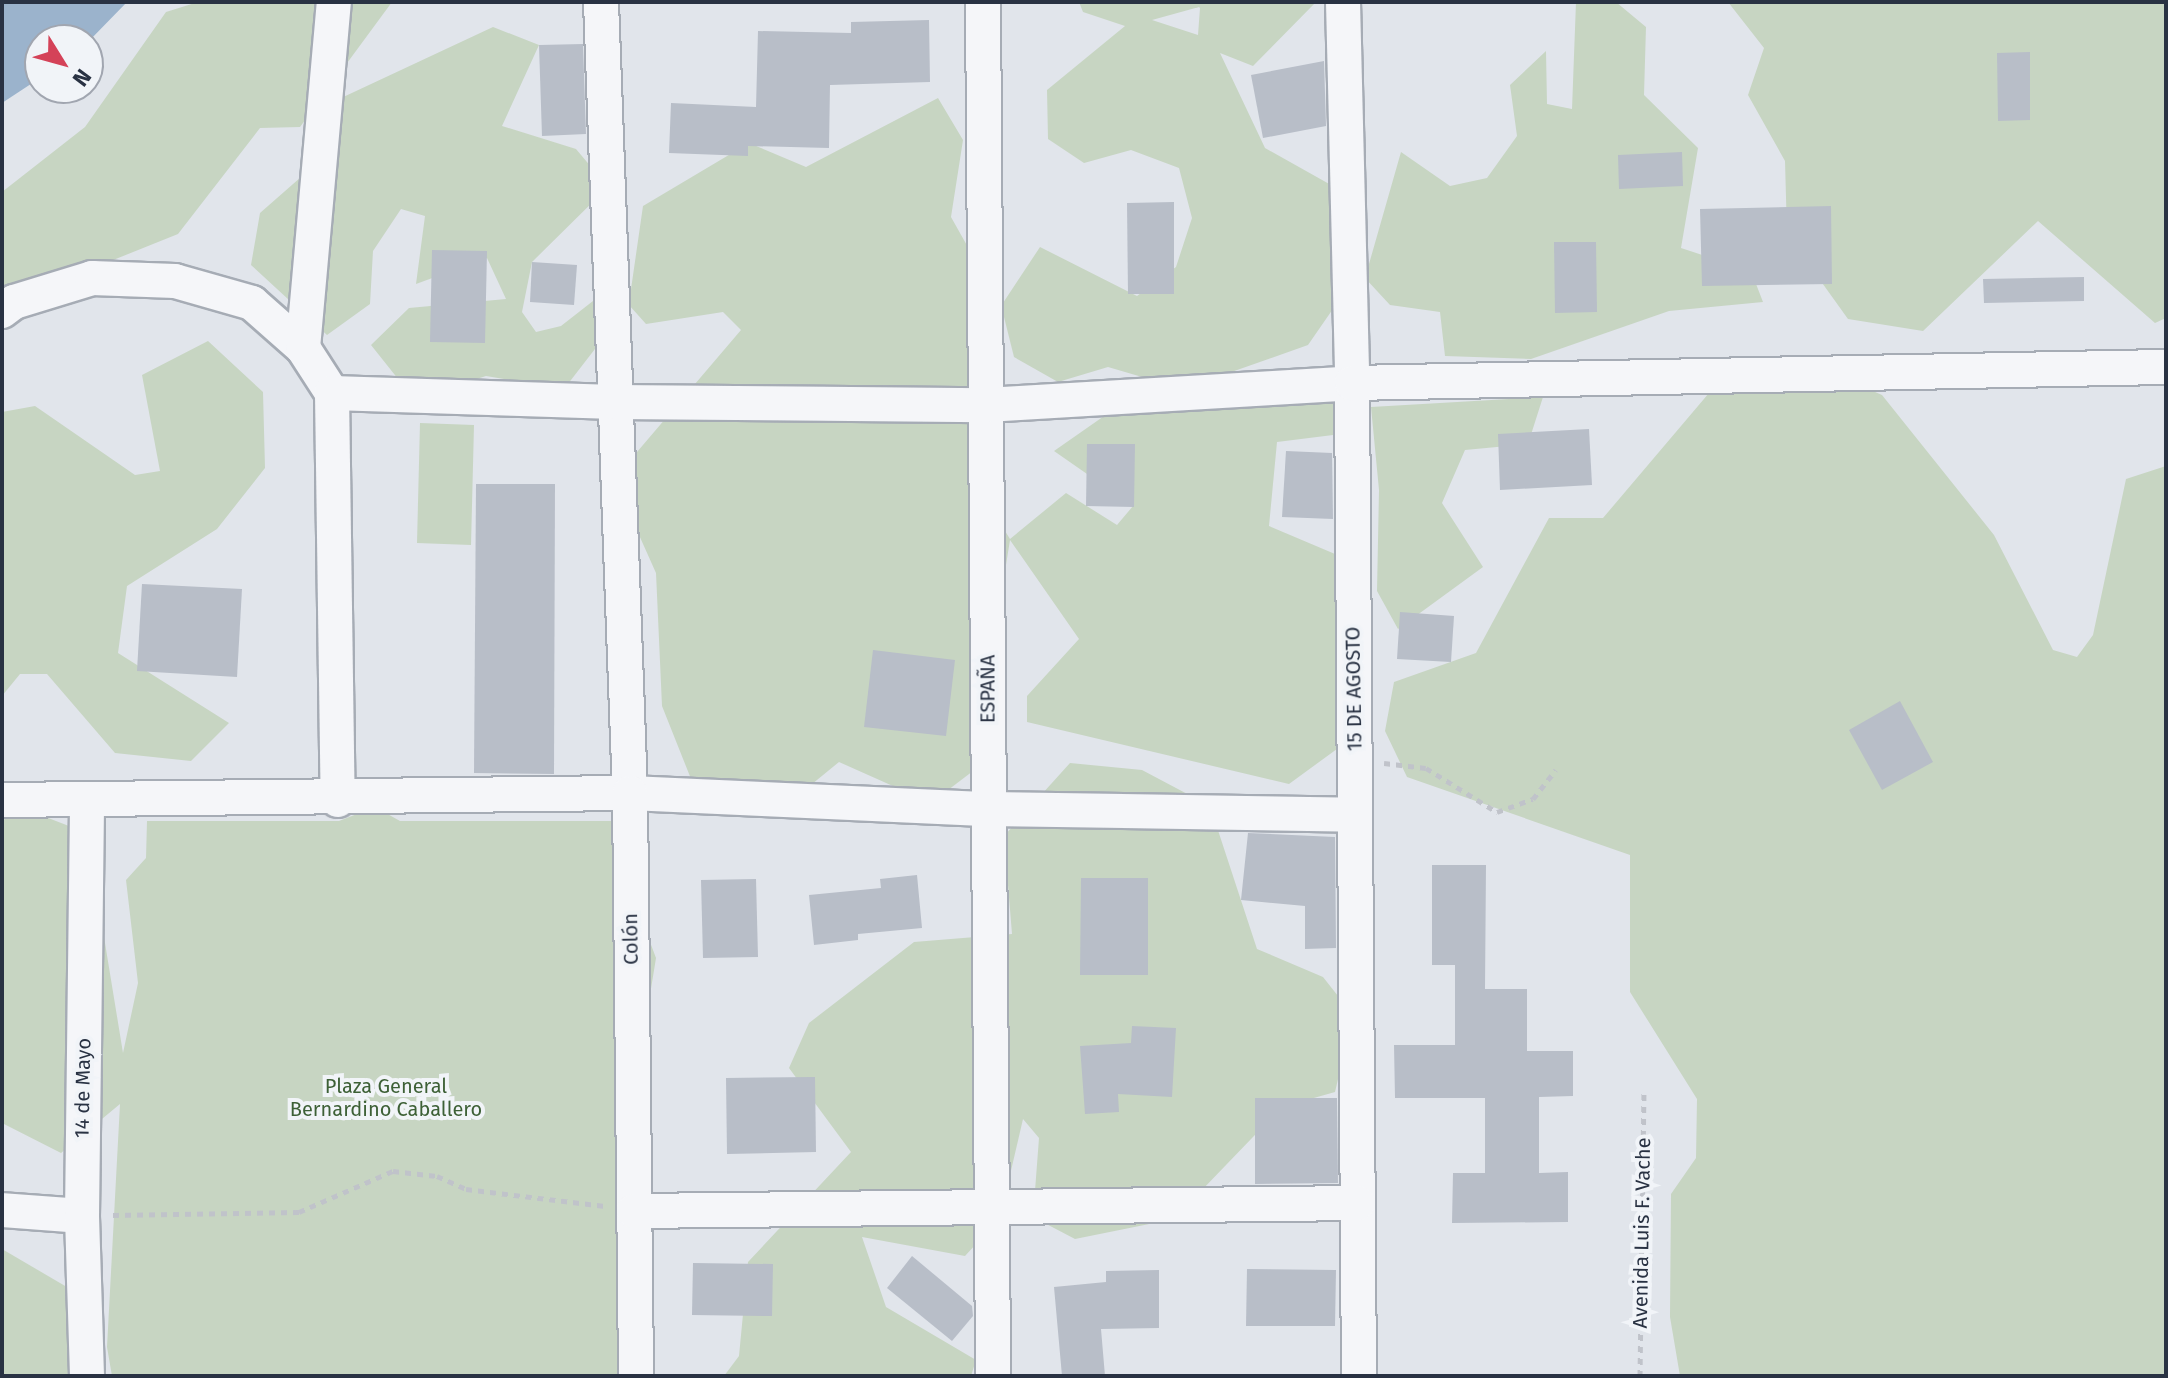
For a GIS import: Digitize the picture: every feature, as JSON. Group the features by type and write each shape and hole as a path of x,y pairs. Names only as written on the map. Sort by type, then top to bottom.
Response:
{"street":[{"path":"303,348 334,2"},
{"name":"Colón","path":"601,2 630,793 636,1376"},
{"name":"ESPAÑA","path":"983,2 993,1376"},
{"name":"15 DE AGOSTO","path":"1343,2 1352,383 1359,1376"},
{"path":"2,311 14,302 92,278 175,281 252,303 303,348 332,393 338,800"},
{"path":"332,393 615,402 986,405 1352,383 2166,367"},
{"path":"2,800 338,800 630,793 989,809 1355,815"},
{"name":"14 de Mayo","path":"87,800 82,1216 87,1376"},
{"path":"634,1211 1358,1203"},
{"path":"2,1210 82,1216"}],"path":[{"path":"1384,763 1426,768 1497,812 1533,799 1556,770"},
{"name":"Avenida Luis F. Vache","path":"1640,1376 1644,1090"},
{"path":"82,1216 299,1212 393,1171 437,1176 466,1189 634,1211"}],"green space":[{"path":"198,2 392,2 300,127 260,128 178,234 41,289 2,326 2,192 85,127 166,12"},
{"path":"1079,2 1316,2 1253,66 1220,53 1265,148 1331,185 1353,280 1308,345 1183,389 1108,367 1058,382 1014,357 1002,309 984,497 1010,539 1066,493 1117,525 1133,506 1054,451 1107,414 1334,399 1333,435 1277,442 1269,526 1335,554 1352,738 1289,784 1027,722 1027,696 1079,639 1010,540 973,771 931,803 839,762 779,811 699,799 662,706 656,573 614,479 741,330 723,312 646,324 629,305 564,389 486,376 414,399 371,345 409,308 506,299 487,258 416,284 425,216 401,209 373,251 370,304 327,335 251,265 260,213 317,163 339,99 493,27 539,45 502,126 576,149 608,187 532,262 522,312 536,332 561,326 616,283 629,303 643,206 749,143 806,167 938,98 963,140 951,217 1001,306 1040,247 1137,296 1176,267 1192,218 1179,168 1131,150 1084,163 1048,139 1047,90 1125,26 1083,12","holes":["1199,7 1198,35 1152,20"]},
{"path":"1576,2 1616,2 1646,27 1644,95 1698,148 1681,248 1751,271 1763,302 1669,311 1531,359 1445,356 1440,312 1390,305 1365,278 1401,152 1450,186 1487,178 1517,136 1510,85 1546,51 1547,104 1572,109"},
{"path":"1728,2 2166,2 2166,318 2155,323 2038,221 1923,331 1848,319 1787,234 1785,161 1748,95 1764,48"},
{"path":"208,341 263,392 265,468 217,529 127,586 118,653 229,723 191,761 115,753 47,674 20,674 2,696 2,412 35,406 135,475 160,471 142,375"},
{"path":"1737,360 1811,364 1882,395 1994,535 2053,650 2077,657 2093,635 2126,479 2166,466 2166,1376 1680,1376 1670,1317 1671,1194 1696,1158 1697,1099 1630,992 1630,855 1407,777 1385,731 1394,682 1476,653 1549,518 1603,518"},
{"path":"1543,397 1528,444 1465,450 1442,503 1483,567 1398,629 1377,591 1379,490 1371,407"},
{"path":"420,423 474,425 471,545 417,543"},
{"path":"1070,763 1142,770 1210,806 1257,949 1323,977 1353,1015 1335,1092 1282,1107 1174,1219 1075,1239 1033,1217 1039,1138 1023,1119 1000,1218 965,1256 862,1237 886,1307 976,1360 971,1376 724,1376 739,1356 748,1262 851,1152 789,1068 809,1023 914,942 1012,934 1004,836"},
{"name":"Plaza General Bernardino Caballero","path":"12,804 87,833 123,1053 138,983 126,880 146,858 147,821 339,821 375,807 400,821 628,821 627,881 656,958 626,1142 629,1376 112,1376 107,1347 120,1104 61,1153 2,1123 2,824"},
{"path":"2,1249 72,1290 95,1376 2,1376"}],"water":[{"path":"2,2 127,2 104,26 24,24 24,89 2,103"}],"building":[{"path":"929,20 930,82 830,85 829,148 748,146 748,156 669,153 671,103 756,107 758,31 851,33 851,22"},
{"path":"583,44 586,134 542,136 539,45"},
{"path":"2030,52 2030,120 1998,121 1997,53"},
{"path":"1324,61 1326,126 1263,138 1251,75"},
{"path":"1682,152 1683,186 1619,189 1618,155"},
{"path":"1174,202 1174,294 1128,294 1127,203"},
{"path":"1831,206 1832,284 1702,286 1700,209"},
{"path":"1554,242 1596,242 1597,312 1555,313"},
{"path":"432,250 487,251 485,343 430,342"},
{"path":"532,262 577,265 574,305 530,302"},
{"path":"2084,277 2084,301 1984,303 1983,279"},
{"path":"1589,429 1592,485 1500,490 1498,434"},
{"path":"1087,444 1135,444 1134,507 1086,506"},
{"path":"1286,451 1332,453 1333,519 1282,517"},
{"path":"476,484 555,484 554,774 474,773"},
{"path":"142,584 242,589 237,677 137,671"},
{"path":"1400,612 1454,616 1451,662 1397,659"},
{"path":"873,650 955,660 946,736 864,727"},
{"path":"1900,701 1933,762 1882,790 1849,730"},
{"path":"1248,833 1335,837 1336,948 1305,949 1305,906 1241,900"},
{"path":"1432,865 1486,865 1485,989 1527,989 1527,1051 1573,1051 1573,1096 1539,1097 1539,1173 1568,1172 1568,1222 1452,1223 1453,1173 1485,1173 1485,1098 1395,1098 1394,1045 1455,1045 1455,965 1432,965"},
{"path":"917,875 922,928 858,934 858,940 814,945 809,895 881,888 880,879"},
{"path":"1081,878 1148,878 1148,975 1080,975"},
{"path":"756,879 758,957 703,958 701,880"},
{"path":"1132,1026 1176,1028 1172,1097 1118,1094 1119,1112 1085,1114 1080,1046 1131,1043"},
{"path":"815,1077 816,1152 727,1154 726,1078"},
{"path":"1255,1098 1337,1098 1338,1183 1255,1184"},
{"path":"912,1256 972,1306 973,1316 952,1341 887,1288"},
{"path":"693,1263 773,1264 772,1316 692,1315"},
{"path":"1247,1269 1336,1270 1335,1326 1246,1326"},
{"path":"1159,1270 1159,1328 1101,1329 1105,1376 1062,1376 1054,1287 1106,1282 1106,1271"}]}
